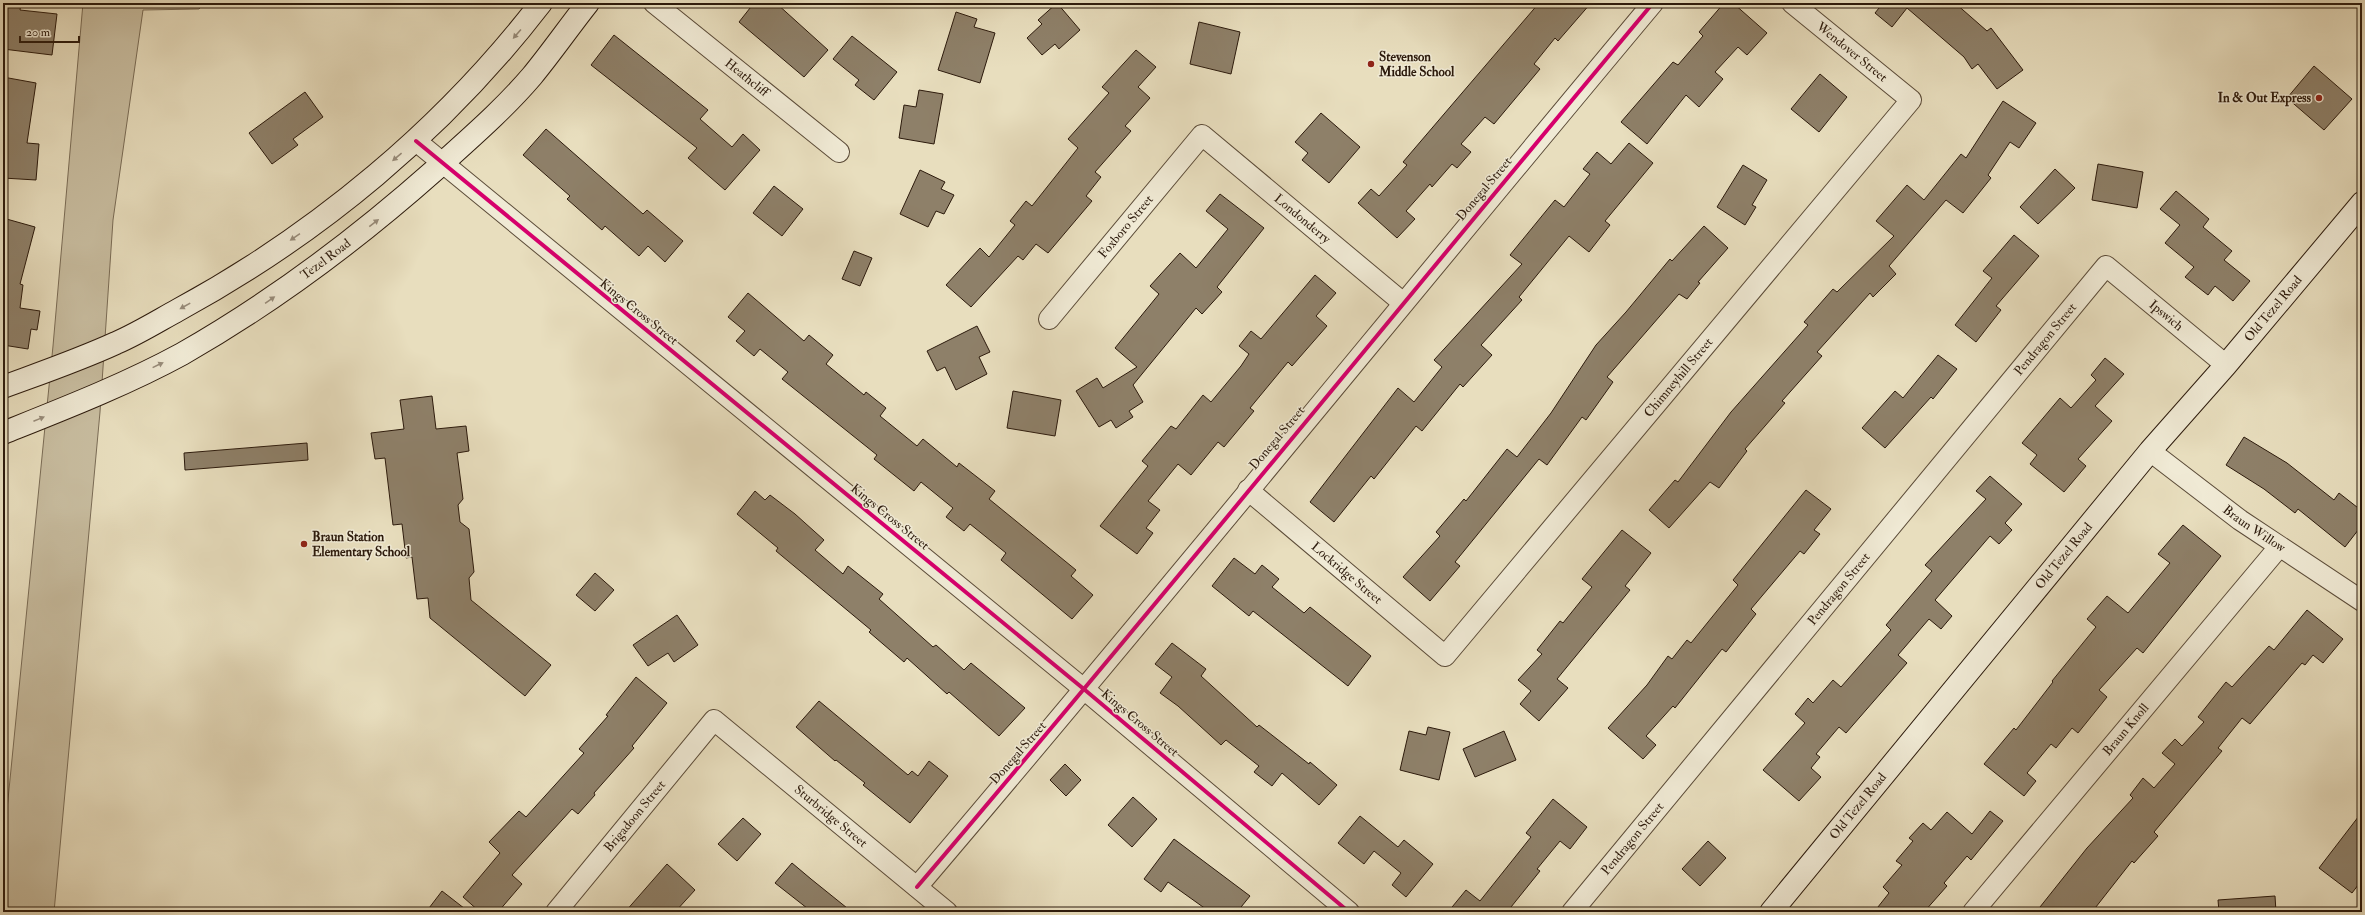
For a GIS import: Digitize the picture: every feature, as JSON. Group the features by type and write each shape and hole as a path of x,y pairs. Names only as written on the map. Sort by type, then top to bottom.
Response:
{"main road":[{"path":"3,387 117,343 225,284 304,231 416,141 477,80 541,3"},
{"name":"Tezel Road","path":"3,433 93,396 180,354 260,308 320,266 384,215 493,116 531,77 588,3"},
{"name":"Old Tezel Road","path":"1771,912 2150,451 2226,365 2362,203"}],"street":[{"name":"Heathcliff","path":"654,3 839,152"},
{"name":"Donegal Street","path":"917,886 1085,690 1402,302 1653,3"},
{"name":"Wendover Street","path":"1792,3 1911,100"},
{"name":"Chimneyhill Street","path":"1445,656 1911,100"},
{"name":"Londonderry","path":"1202,135 1402,302"},
{"name":"Foxboro Street","path":"1049,319 1202,135"},
{"name":"Kings Cross Street","path":"416,141 1085,690 1349,912"},
{"name":"Ipswich","path":"2106,266 2226,365"},
{"name":"Pendragon Street","path":"1572,912 2106,266"},
{"name":"Braun Willow","path":"2150,451 2240,520 2362,600"},
{"name":"Lockridge Street","path":"1248,490 1445,656"},
{"name":"Braun Knoll","path":"1973,912 2279,547"},
{"name":"Sturbridge Street","path":"714,720 947,912"},
{"name":"Brigadoon Street","path":"556,912 714,720"}],"shaded area":[{"path":"83,3 205,3 199,9 143,10 113,220 100,412 54,912 3,912 3,850 53,346"}],"building":[{"path":"3,3 21,3 20,10 57,14 52,55 3,49"},
{"path":"754,3 776,3 828,50 804,77 739,22"},
{"path":"1057,3 1080,30 1059,49 1055,44 1042,55 1027,38 1042,24 1038,20"},
{"path":"1539,3 1591,3 1558,41 1555,38 1534,64 1540,69 1494,124 1485,117 1461,144 1471,152 1457,168 1452,164 1432,187 1430,184 1406,211 1415,219 1397,238 1358,203 1371,189 1379,196 1407,165 1403,162"},
{"path":"1724,3 1733,3 1767,33 1747,55 1738,47 1715,72 1723,79 1699,107 1686,95 1647,144 1621,122 1673,62 1678,65 1703,36 1699,32"},
{"path":"1883,3 1955,3 1987,31 1991,28 2023,70 1997,89 1978,64 1972,69 1964,57 1907,8 1892,27 1875,13"},
{"path":"956,12 977,19 974,27 995,33 980,83 938,70"},
{"path":"1199,22 1240,32 1231,74 1190,64"},
{"path":"614,35 708,110 700,119 732,147 743,134 760,150 725,190 688,158 697,148 591,65"},
{"path":"852,36 897,72 874,100 855,85 859,80 833,59"},
{"path":"1136,50 1156,67 1138,87 1150,98 1125,126 1131,131 1095,172 1101,177 1086,196 1092,201 1048,253 1036,244 1023,260 1018,256 971,307 946,285 980,248 989,257 1015,225 1010,221 1026,201 1032,206 1078,148 1068,139 1109,93 1102,87"},
{"name":"In & Out Express","path":"2314,66 2352,99 2324,130 2287,98"},
{"path":"1820,74 1847,97 1819,132 1791,109"},
{"path":"3,77 36,83 27,143 39,144 36,180 3,178"},
{"path":"919,90 943,94 934,144 899,138 904,105 916,107"},
{"path":"305,92 323,117 293,139 298,145 272,164 249,133"},
{"path":"2003,101 2036,123 2019,148 2010,142 1988,175 1991,178 1963,213 1946,200 1889,266 1896,274 1873,297 1870,293 1817,352 1822,356 1782,401 1785,403 1745,449 1747,451 1719,488 1710,482 1669,528 1649,510 1675,480 1678,482 1731,412 1808,325 1804,322 1833,289 1837,292 1894,236 1876,221 1907,185 1924,200 1961,154 1966,158"},
{"path":"1321,113 1360,147 1329,183 1302,160 1308,153 1295,142"},
{"path":"546,129 643,214 647,210 683,241 665,262 648,246 639,256 605,226 602,230 567,199 570,196 523,155"},
{"path":"1629,143 1653,163 1605,221 1610,225 1589,252 1569,236 1519,297 1522,300 1481,345 1492,355 1463,387 1460,384 1422,431 1416,426 1374,479 1371,476 1334,522 1310,502 1398,388 1414,402 1442,367 1434,360 1522,264 1510,255 1555,200 1564,207 1590,174 1583,169 1597,152 1611,164"},
{"path":"2098,164 2143,172 2137,208 2092,200"},
{"path":"1743,165 1767,180 1752,205 1756,207 1745,225 1717,207"},
{"path":"2055,169 2075,188 2038,224 2020,207"},
{"path":"920,170 945,182 941,189 954,195 944,214 936,211 928,227 900,214"},
{"path":"774,186 803,209 782,236 753,213"},
{"path":"2176,191 2209,219 2203,227 2232,251 2224,260 2250,281 2233,301 2215,286 2208,295 2185,277 2194,267 2165,243 2180,225 2160,209"},
{"path":"1220,194 1264,228 1217,287 1222,292 1202,314 1196,308 1133,385 1143,402 1129,411 1133,417 1116,428 1111,420 1099,427 1076,391 1097,378 1103,388 1137,367 1115,348 1159,294 1150,286 1180,253 1196,268 1228,229 1206,211"},
{"path":"3,218 35,227 20,284 23,285 20,308 40,311 37,330 31,329 28,349 3,345"},
{"path":"1704,226 1728,248 1698,282 1700,283 1687,299 1679,294 1607,377 1613,382 1586,420 1582,417 1547,465 1539,459 1455,562 1460,566 1430,601 1403,577 1440,536 1436,532 1464,499 1466,501 1507,449 1517,457 1551,413 1596,345 1626,312 1670,259 1672,261"},
{"path":"2014,235 2039,256 1996,306 2001,310 1976,342 1955,325 1992,278 1983,271"},
{"path":"854,251 872,258 860,286 842,279"},
{"path":"1315,275 1336,293 1316,316 1327,326 1292,366 1288,362 1250,408 1254,411 1224,447 1218,442 1191,475 1178,464 1148,501 1160,510 1146,528 1153,533 1137,554 1100,526 1148,466 1142,461 1171,426 1176,429 1203,395 1211,402 1241,366 1249,354 1239,346 1251,331 1261,339"},
{"path":"748,293 804,341 809,335 833,355 826,364 864,395 866,392 886,408 880,416 917,446 923,439 957,467 959,463 995,491 989,499 1076,570 1071,576 1093,595 1072,619 1001,560 1006,553 970,524 964,531 946,517 953,508 921,482 914,491 874,459 877,455 782,379 788,372 760,349 754,356 736,341 745,331 728,317"},
{"path":"977,326 990,352 979,357 987,374 956,390 945,367 937,371 927,351"},
{"path":"1938,355 1957,369 1933,399 1931,397 1885,448 1862,428 1895,391 1903,398"},
{"path":"2105,358 2124,374 2095,406 2112,421 2078,459 2086,466 2064,492 2030,464 2037,455 2022,443 2060,398 2071,408 2096,380 2091,375"},
{"path":"1013,391 1061,400 1055,436 1007,428"},
{"path":"432,396 436,429 466,426 469,451 457,453 463,499 458,505 460,522 469,529 474,572 469,578 471,600 551,665 525,696 430,618 428,598 417,599 412,557 406,558 402,524 393,525 385,458 375,459 371,433 404,429 400,400"},
{"path":"2244,437 2287,463 2334,500 2339,493 2362,511 2362,525 2345,547 2298,509 2295,513 2264,489 2226,465"},
{"path":"307,443 308,460 185,470 184,453"},
{"path":"1990,476 2022,504 2005,523 2012,530 1999,544 1990,536 1935,600 1952,616 1941,629 1929,619 1898,655 1907,663 1846,733 1839,727 1816,754 1820,757 1811,768 1821,777 1799,801 1763,770 1805,723 1795,714 1808,698 1813,703 1833,680 1841,687 1891,630 1886,625 1932,571 1925,565 1986,499 1976,491"},
{"path":"1806,490 1831,509 1814,530 1820,534 1804,554 1800,551 1751,609 1756,614 1726,652 1722,649 1675,708 1673,706 1646,736 1656,745 1643,759 1608,728 1647,685 1668,656 1672,659 1687,640 1691,643 1738,585 1733,580"},
{"path":"755,491 765,500 770,495 795,514 824,540 815,550 843,574 848,566 883,594 879,599 933,647 936,645 964,670 971,663 1025,708 999,736 949,692 947,694 907,658 904,662 869,632 871,630 776,551 778,548 737,514"},
{"path":"2183,525 2221,556 2143,653 2137,648 2099,690 2107,697 2078,733 2072,728 2056,748 2051,744 2027,773 2036,781 2024,796 1984,764 2014,728 2016,730 2053,682 2052,681 2096,627 2087,619 2107,596 2128,613 2170,563 2158,554"},
{"path":"1622,530 1651,553 1625,586 1630,590 1557,679 1568,688 1539,721 1520,704 1531,691 1518,680 1542,654 1537,650 1560,621 1563,623 1592,587 1582,579"},
{"path":"1234,558 1255,574 1262,565 1279,579 1272,587 1304,613 1310,607 1371,656 1348,686 1253,611 1249,616 1212,586"},
{"path":"595,573 614,590 595,611 576,595"},
{"path":"2307,610 2343,639 2323,663 2313,655 2305,665 2302,663 2250,724 2242,718 2218,748 2222,751 2154,832 2158,836 2134,863 2132,861 2092,912 2036,912 2087,848 2133,798 2130,795 2143,778 2154,788 2175,764 2162,753 2175,739 2182,746 2204,722 2198,717 2226,682 2232,687 2269,646 2274,650"},
{"path":"677,615 698,645 674,662 668,653 648,666 633,645"},
{"path":"1172,643 1206,669 1201,676 1257,727 1259,725 1309,764 1310,762 1337,785 1319,805 1282,773 1272,786 1254,772 1259,766 1226,740 1221,745 1178,706 1160,693 1172,677 1155,664"},
{"path":"636,677 667,703 632,746 634,748 594,793 595,795 578,814 572,809 512,875 522,884 498,912 480,912 463,897 500,853 489,842 519,811 526,817 584,753 579,749 608,716 606,715"},
{"path":"819,701 908,775 912,771 918,776 929,761 948,776 910,823 863,785 865,783 836,760 835,761 796,727"},
{"path":"1428,727 1450,732 1439,780 1400,770 1409,731 1426,735"},
{"path":"1504,731 1516,760 1475,777 1463,749"},
{"path":"1065,764 1081,780 1066,796 1050,780"},
{"path":"1133,797 1157,819 1132,847 1108,825"},
{"path":"1553,799 1587,827 1570,849 1560,841 1537,869 1540,871 1507,912 1448,912 1466,890 1480,901 1531,837 1526,833"},
{"path":"1990,811 2003,821 1971,860 1967,856 1944,883 1947,886 1924,912 1874,912 1889,893 1883,887 1902,865 1896,861 1913,841 1909,838 1923,823 1931,830 1947,812 1972,834"},
{"path":"2362,812 2362,880 2352,893 2319,868"},
{"path":"1360,816 1398,847 1404,840 1433,864 1406,897 1392,885 1401,873 1374,851 1364,864 1338,843"},
{"path":"743,818 761,834 737,861 718,844"},
{"path":"1174,839 1250,896 1237,912 1210,912 1168,882 1161,892 1144,879"},
{"path":"1708,841 1726,858 1700,886 1682,869"},
{"path":"792,863 852,912 812,912 775,883"},
{"path":"667,864 695,890 675,912 625,912"},
{"path":"442,891 469,912 426,912"},
{"path":"2275,896 2276,912 2219,912 2218,900"}],"cycle path":[{"path":"917,887 1102,667 1653,3"},
{"path":"416,141 1085,690 1349,912"}],"place":[{"name":"Stevenson Middle School","path":"1371,64"},
{"name":"In & Out Express","path":"2319,98"},
{"name":"Braun Station Elementary School","path":"304,544"}]}
